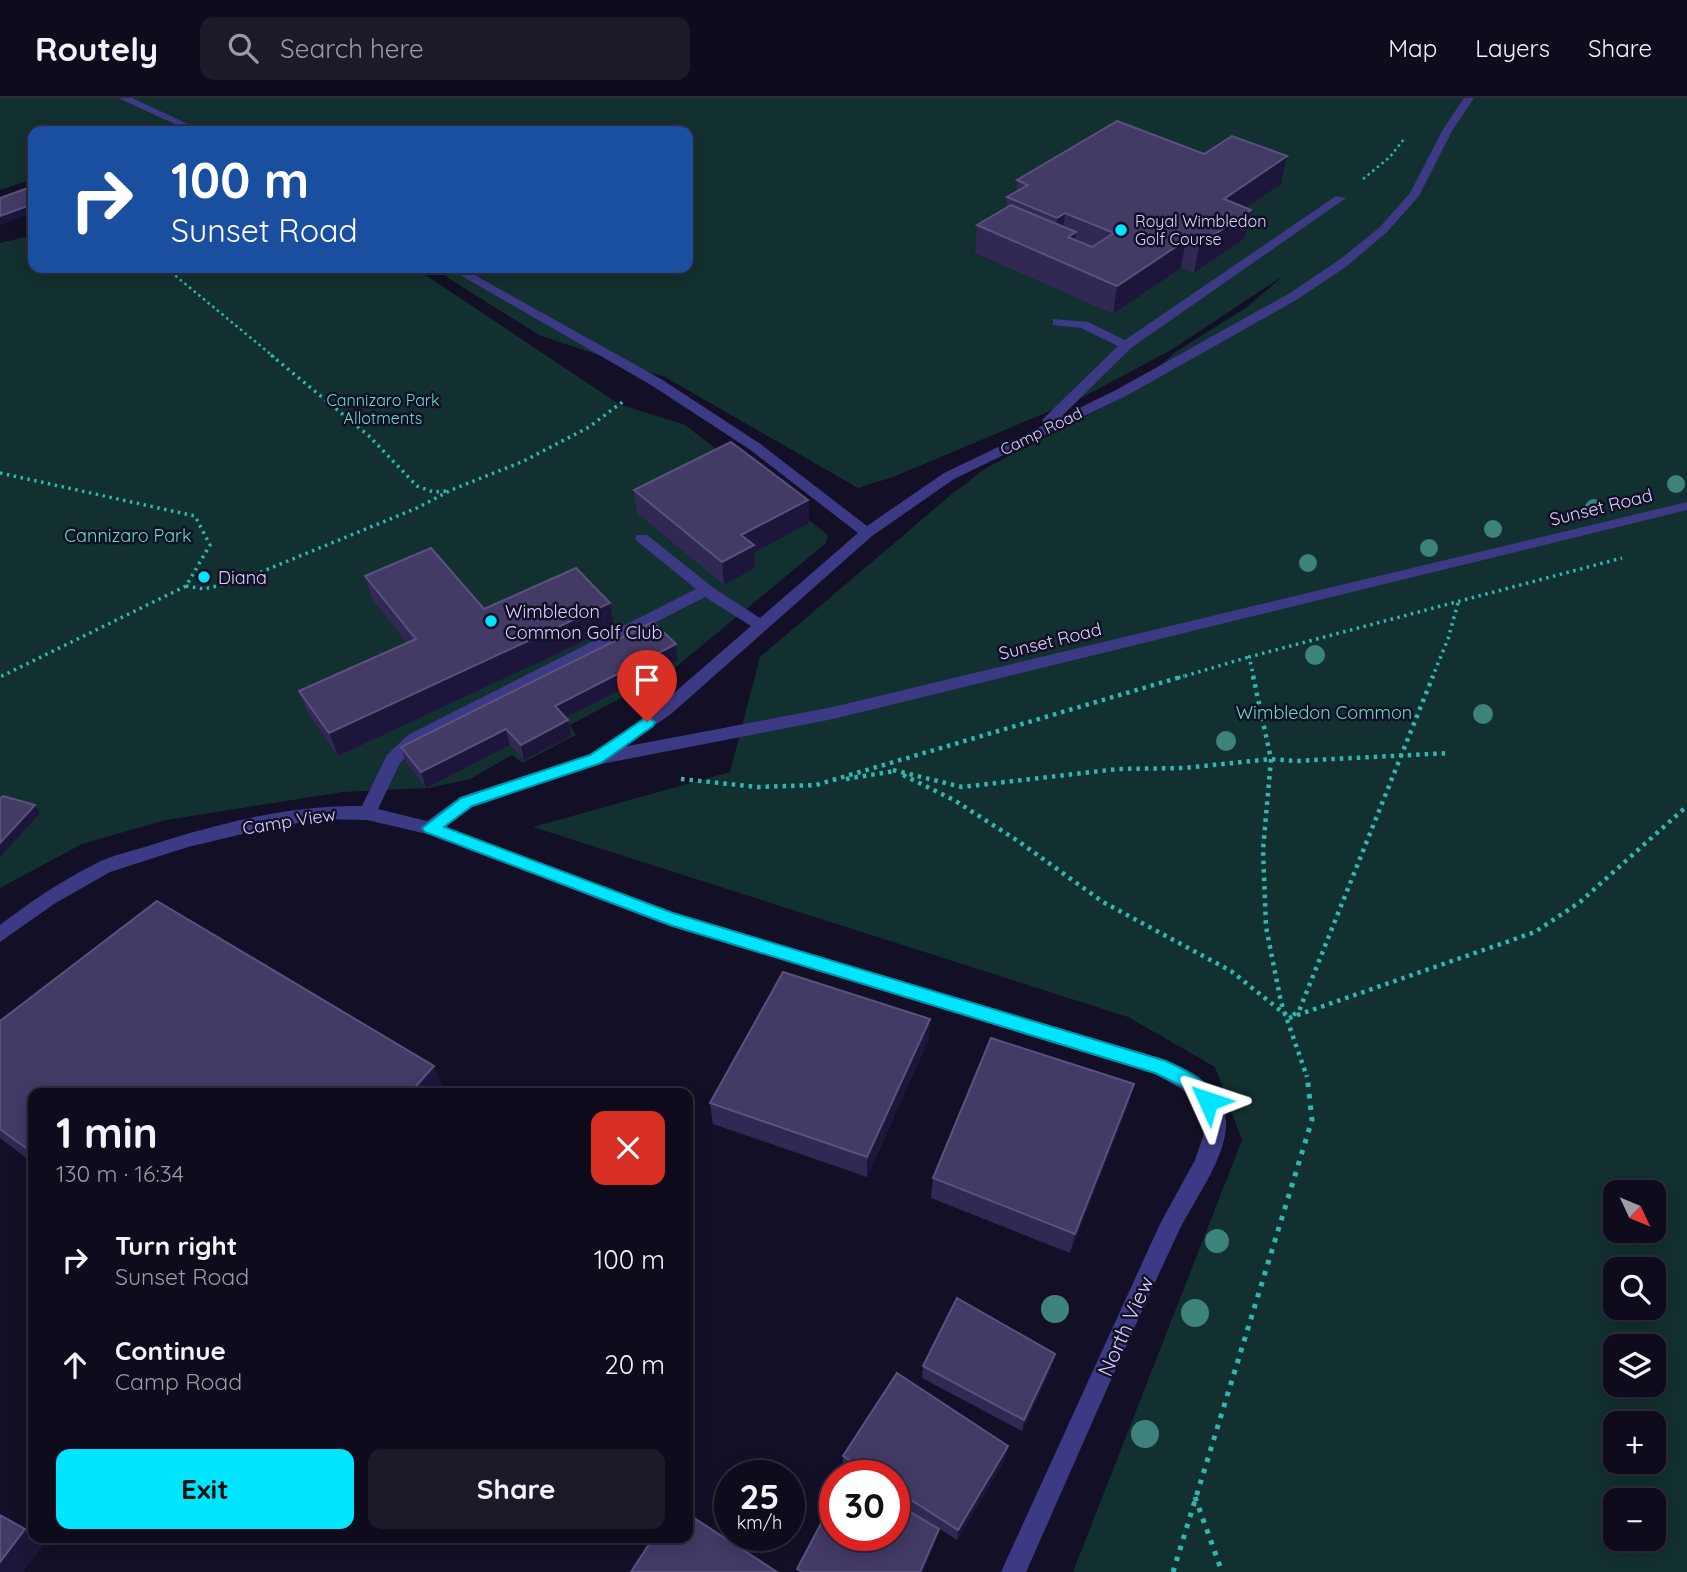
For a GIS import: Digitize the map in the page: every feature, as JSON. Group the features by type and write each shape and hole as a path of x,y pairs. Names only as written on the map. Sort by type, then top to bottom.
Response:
{"street":[{"path":"123,98 187,126"},
{"name":"Camp Road","path":"595,759 665,710 867,533 949,476 1039,430 1121,393 1294,296 1343,263 1383,230 1415,194 1447,131 1469,98"},
{"path":"1039,430 1126,345 1340,198"},
{"path":"463,273 656,382 754,446 867,533"},
{"path":"1057,322 1084,325 1126,345"},
{"name":"Sunset Road","path":"430,828 466,802 595,759 833,713 1687,506"},
{"path":"642,538 707,590 762,626"},
{"path":"367,813 393,759 414,739 707,590"},
{"name":"Camp View","path":"0,934 48,899 103,867 187,840 262,822 322,813 367,813 430,828 670,919 1160,1067 1192,1082"},
{"name":"North View","path":"1013,1572 1172,1222 1209,1148 1216,1122 1208,1101 1192,1082"}],"path":[{"path":"1340,198 1390,157 1405,139"},
{"path":"172,273 369,436 417,486 433,492 451,491"},
{"path":"186,586 204,589 239,581 417,508 524,461 589,427 619,404 656,382"},
{"path":"0,473 194,516 210,545 186,586 0,677"},
{"path":"816,785 1249,657 1633,555"},
{"path":"1289,1018 1299,1010 1448,639 1458,603"},
{"path":"1173,1572 1312,1120 1306,1068 1281,1002 1266,927 1263,850 1271,759 1249,657"},
{"path":"616,755 668,777 758,787 816,785 893,770 962,788 1118,769 1184,768 1271,759 1295,761 1450,753"},
{"path":"893,770 954,800 1103,902 1231,971 1289,1018"},
{"path":"1289,1018 1535,932 1580,902 1687,806"},
{"path":"1195,1496 1222,1572"}],"green space":[{"name":"Wimbledon Common","path":"0,98 1687,98 1687,1572 1073,1572 1242,1140 1215,1067 1128,1017 533,827 730,772 760,657 986,468 1129,394 1174,353 1247,307 1283,276 1171,350 1081,398 893,477 858,488 665,377 541,336 440,273 693,273 693,126 28,126 28,181 0,190"},
{"path":"28,236 28,273 422,273 619,404 685,425 828,535 826,543 670,672 570,725 576,735 522,763 512,755 470,779 429,788 343,792 166,820 82,844 0,888 0,243"}],"building":[{"name":"Royal Wimbledon Golf Course","path":"1117,121 1204,154 1232,136 1287,156 1224,199 1251,210 1199,245 1186,240 1117,286 977,225 1011,205 1076,232 1068,237 1092,247 1114,233 1065,213 1057,218 1007,197 1028,185 1017,180"},
{"path":"28,188 28,206 0,216 0,198"},
{"path":"731,442 808,500 741,535 754,545 722,562 634,490"},
{"path":"431,548 484,609 576,568 610,603 329,733 299,691 416,639 365,576"},
{"path":"653,622 676,644 555,706 568,720 521,745 506,729 421,772 401,747"},
{"path":"3,796 35,805 0,843 0,799"},
{"path":"157,901 434,1066 414,1088 28,1088 28,1149 0,1129 0,1021"},
{"path":"783,972 930,1019 867,1157 710,1103"},
{"path":"991,1038 1134,1084 1075,1234 933,1178"},
{"path":"957,1298 1055,1354 1024,1420 923,1366"},
{"path":"897,1373 1008,1446 958,1530 910,1499 910,1460 849,1460 843,1456"},
{"path":"910,1512 939,1529 920,1572 802,1572 797,1569 819,1527 819,1551 910,1551"},
{"path":"0,1515 25,1529 0,1562"},
{"path":"693,1517 714,1531 714,1551 745,1551 777,1572 631,1572 650,1543 693,1543"}],"place":[{"name":"Royal Wimbledon Golf Course","path":"1121,230"},
{"name":"Diana","path":"204,577"},
{"name":"Wimbledon Common Golf Club","path":"491,621"}],"route":[{"path":"647,722 595,759 466,802 430,828 670,919 1160,1067 1192,1082 1208,1101"}],"park label":[{"name":"Cannizaro Park Allotments","path":"383,409"},
{"name":"Cannizaro Park","path":"128,535"}]}
